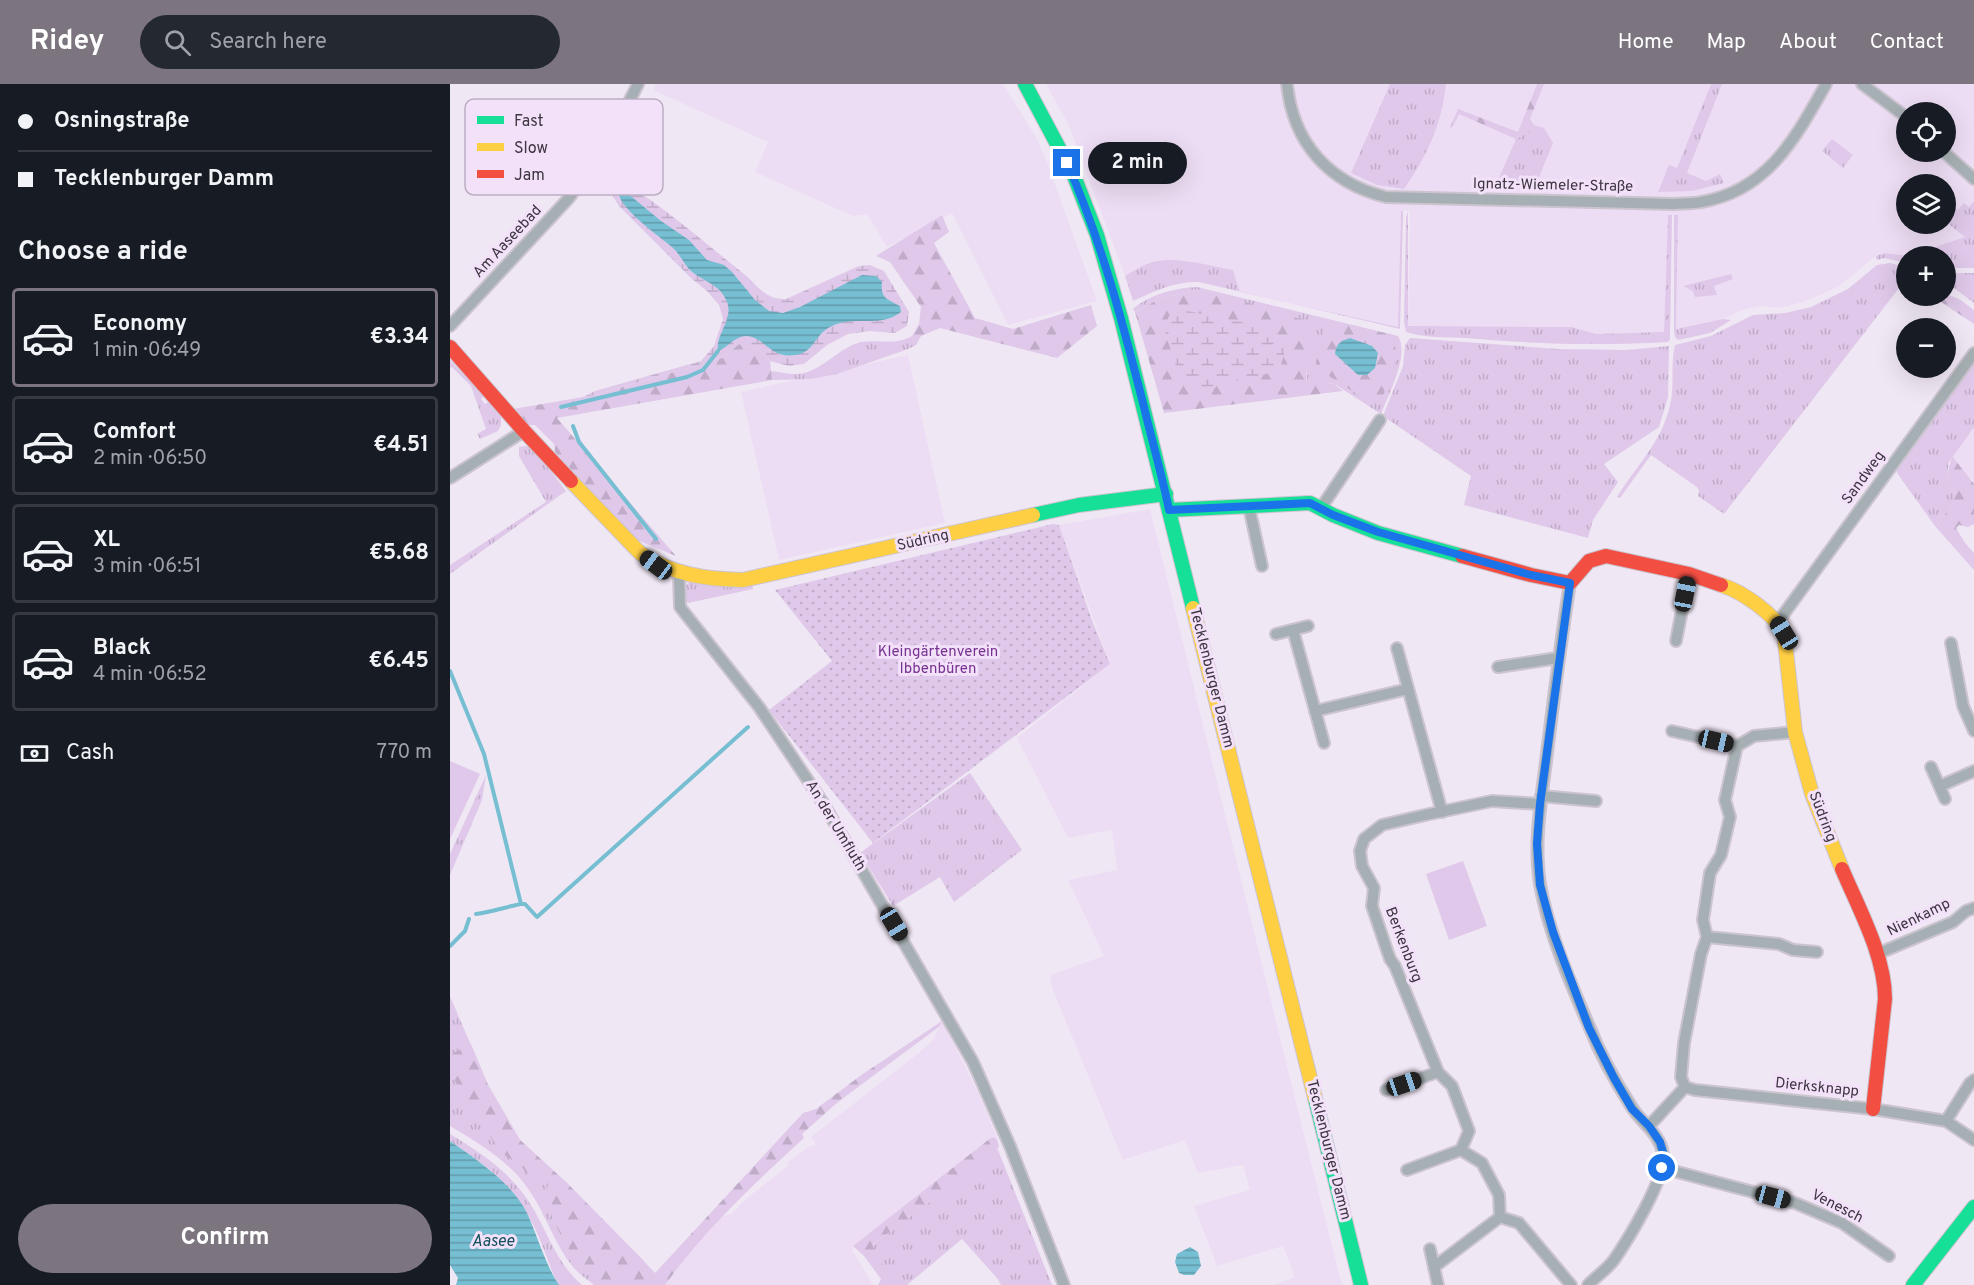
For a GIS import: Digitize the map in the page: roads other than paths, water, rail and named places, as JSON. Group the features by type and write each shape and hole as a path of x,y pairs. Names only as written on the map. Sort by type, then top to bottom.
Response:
{"street":[{"name":"Am Aaseebad","path":"630,99 638,84"},
{"name":"Tecklenburger Damm","path":"1025,84 1057,142 1086,206 1128,345 1361,1285"},
{"name":"Ignatz-Wiemeler-Straße","path":"1287,84 1294,116 1307,145 1323,164 1341,179 1365,192 1386,197 1673,204 1701,202 1725,195 1754,181 1775,163 1794,139 1826,84"},
{"path":"1862,84 1896,110"},
{"path":"1955,162 1974,179"},
{"name":"Am Aaseebad","path":"450,326 571,195"},
{"path":"450,347 524,431 640,553 656,565 679,575"},
{"name":"Sandweg","path":"1778,622 1974,353"},
{"path":"1321,508 1380,420"},
{"path":"450,478 524,431"},
{"name":"Südring","path":"679,575 743,580 1079,505 1166,494"},
{"path":"1169,510 1310,503 1333,515 1378,532 1531,575 1570,583"},
{"path":"1250,507 1262,566"},
{"path":"1588,1285 1612,1262 1642,1215 1662,1168 1664,1156 1660,1142 1649,1126 1632,1109 1589,1028 1551,925 1540,879 1537,844 1540,800 1570,583 1589,561 1606,556 1689,574 1736,590 1778,622"},
{"path":"1676,641 1689,574"},
{"name":"An der Umfluth","path":"679,575 680,607 759,707 823,803 973,1062 1010,1146 1064,1285"},
{"name":"Südring","path":"1778,622 1784,633 1795,732 1812,794 1877,954 1885,981 1873,1109"},
{"path":"1276,634 1308,626"},
{"path":"1293,630 1324,743"},
{"path":"1951,643 1963,706 1974,731"},
{"path":"1397,648 1442,812"},
{"path":"1498,667 1558,658"},
{"path":"1315,711 1408,689"},
{"path":"1672,731 1737,746 1754,736 1795,732"},
{"path":"1649,1126 1685,1087 1681,1077 1684,1043 1701,954 1707,937 1703,920 1710,873 1721,855 1730,817 1725,800 1737,746"},
{"path":"1931,767 1945,799"},
{"path":"1940,786 1974,771"},
{"name":"Berkenburg","path":"1461,1150 1469,1131 1452,1086 1438,1072 1395,966 1390,959 1372,906 1374,888 1362,867 1360,851 1364,840 1382,825 1492,801 1596,801"},
{"name":"Nienkamp","path":"1877,954 1953,922 1966,911 1974,908"},
{"path":"1707,937 1779,944 1793,950 1817,952"},
{"path":"1386,1090 1438,1072"},
{"path":"1946,1121 1974,1080"},
{"name":"Dierksknapp","path":"1685,1087 1695,1090 1873,1109 1946,1121 1974,1140"},
{"path":"1407,1170 1461,1150 1482,1163 1499,1195 1500,1217"},
{"name":"Venesch","path":"1662,1168 1796,1203 1882,1244 1889,1256"},
{"path":"1913,1285 1974,1207"},
{"path":"1434,1267 1500,1217"},
{"path":"1500,1217 1519,1223 1571,1285"},
{"path":"1430,1249 1438,1285"}],"water":[{"path":"619,195 630,195 689,240 707,260 724,265 755,300 769,311 783,313 800,307 862,275 876,276 882,282 883,295 900,306 901,312 884,320 839,323 825,330 801,354 779,354 758,340 746,336 738,338 718,351 719,339 728,315 724,296 689,269 674,249 634,216"},
{"path":"1350,338 1372,346 1378,353 1375,368 1367,375 1358,375 1335,354 1339,343"},
{"name":"Aasee","path":"450,1141 493,1173 521,1202 559,1285 456,1285 458,1278 450,1265"},
{"path":"1190,1247 1198,1252 1201,1266 1194,1275 1184,1275 1179,1273 1175,1262 1177,1254"}],"waterway":[{"path":"561,407 687,377 703,370 718,351"},
{"path":"573,426 579,442 656,539"},
{"path":"450,671 484,754 521,904"},
{"path":"476,914 525,904 537,917 748,727"},
{"path":"450,946 465,931 469,919"}],"park label":[{"name":"Kleingärtenverein Ibbenbüren","path":"938,660"}]}
